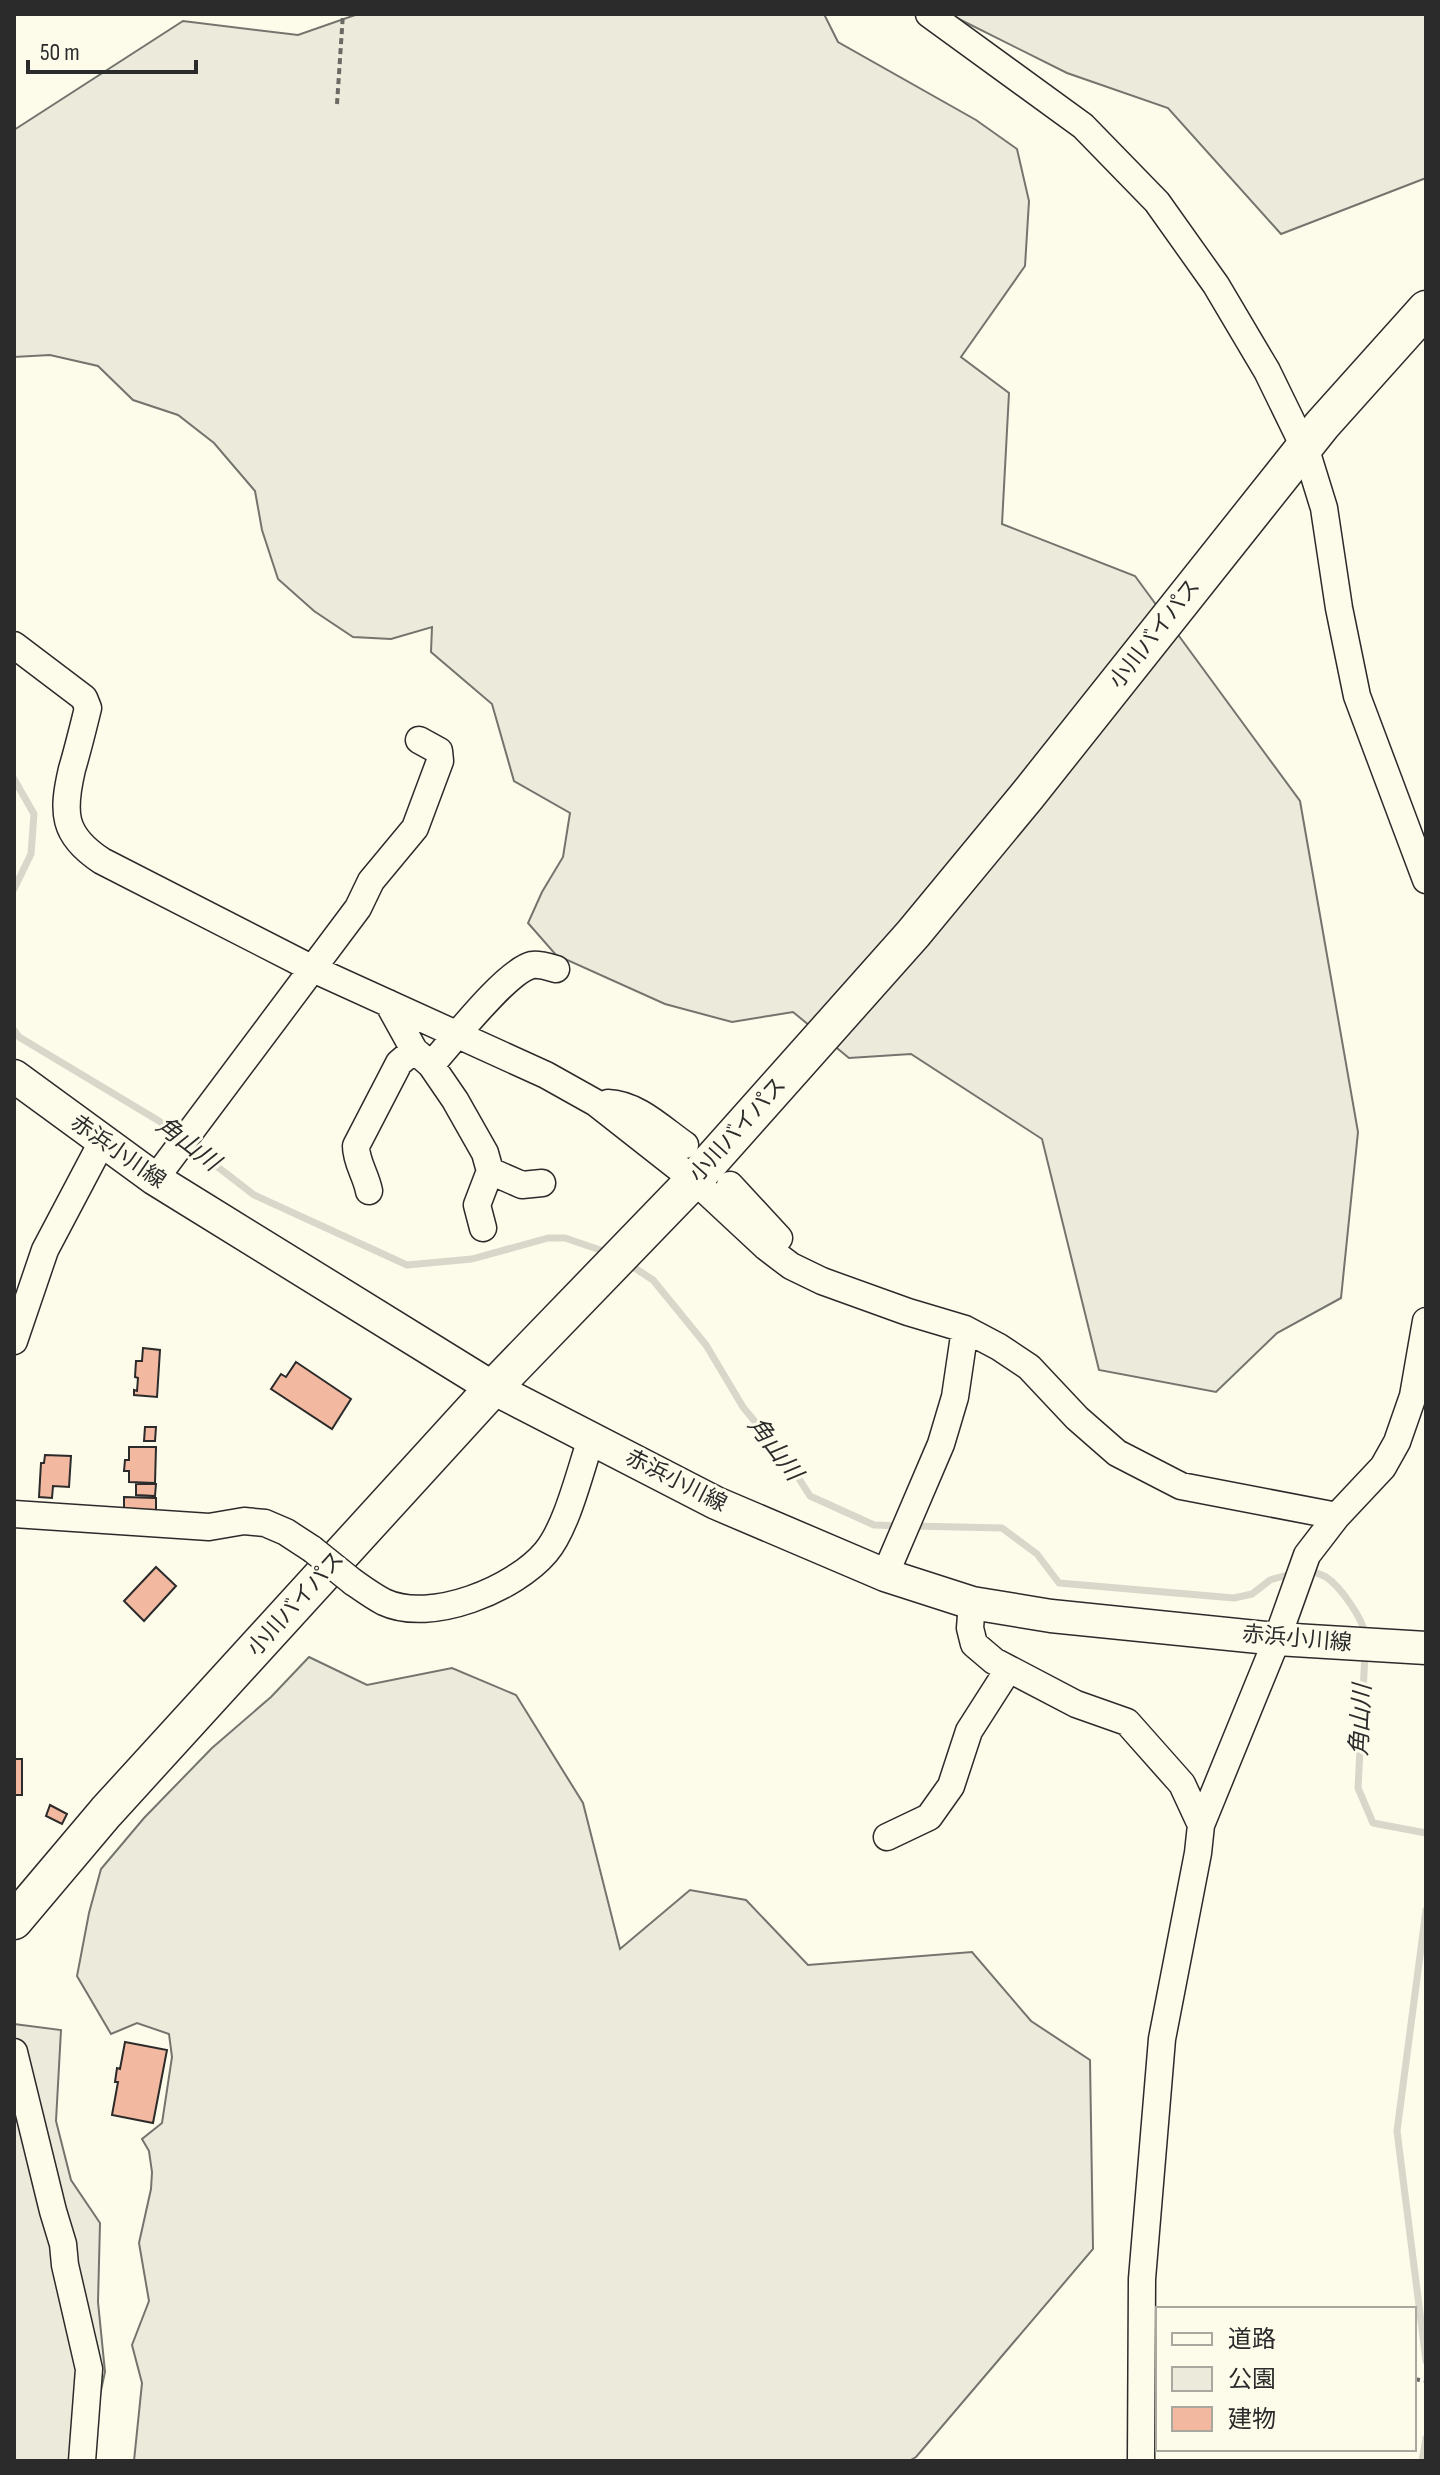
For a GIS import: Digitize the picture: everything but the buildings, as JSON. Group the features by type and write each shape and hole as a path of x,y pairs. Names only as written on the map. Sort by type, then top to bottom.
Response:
{"highway":[{"name":"小川バイパス","path":"14,1921 106,1812 493,1388 694,1180 913,934 1304,448 1426,309"}],"main road":[{"name":"赤浜小川線","path":"17,1084 102,1142 163,1168 493,1388 716,1503 885,1575 972,1603 1051,1616 1277,1639 1426,1648"}],"street":[{"path":"929,14 1083,126 1157,202 1216,285 1267,371 1307,453 1324,508 1339,608 1357,696 1426,880"},
{"path":"14,645 84,698 88,708 65,805 69,825 83,849 136,880 313,969 546,1075 596,1103 694,1180 791,1266 822,1281 965,1329 999,1347 1029,1367 1077,1418 1117,1453 1181,1486 1337,1516"},
{"path":"163,1168 358,908 371,881 415,828 440,761 439,751 419,740"},
{"path":"369,1191 366,1174 356,1157 356,1146 399,1063 422,1057 458,1035 502,985 519,971 534,964 556,969"},
{"path":"388,1003 485,1153 490,1171 477,1205 483,1228"},
{"path":"596,1103 619,1104 633,1109 685,1145"},
{"path":"14,1341 45,1250 102,1142"},
{"path":"490,1171 522,1185 542,1183"},
{"path":"730,1185 790,1250 791,1266"},
{"path":"1141,2461 1142,2279 1162,2039 1201,1825 1277,1639 1307,1555 1337,1516 1383,1467 1397,1442 1413,1396 1426,1321"},
{"path":"885,1575 941,1444 955,1397 965,1329"},
{"path":"14,1514 209,1527 244,1521 265,1523 312,1549 385,1603 427,1610 458,1603 505,1585 546,1553 558,1533 591,1439"},
{"path":"972,1603 970,1628 974,1644 1008,1670 1076,1704 1127,1722 1182,1784 1201,1825"},
{"path":"887,1837 929,1817 951,1786 969,1731 1008,1670"},
{"path":"14,2052 63,2244 89,2369 82,2461"}],"path":[{"path":"337,104 343,14"}],"green space":[{"path":"358,14 824,14 838,42 976,120 1017,149 1029,201 1025,266 961,357 1009,393 1002,524 1135,576 1300,801 1358,1132 1341,1298 1277,1333 1216,1392 1099,1370 1042,1139 911,1054 849,1058 793,1012 732,1022 665,1004 556,955 528,923 563,857 570,813 514,781 492,704 431,652 432,627 391,639 353,637 314,611 278,579 262,530 255,491 214,443 178,415 133,400 98,366 50,355 14,357 14,130 183,21 298,35"},
{"path":"949,14 1426,14 1426,178 1281,234 1168,108 1067,73"},
{"path":"309,1657 367,1685 452,1668 516,1695 583,1803 620,1949 690,1890 746,1900 808,1965 972,1952 1031,2021 1090,2060 1093,2249 916,2457 909,2461 134,2461 142,2383 132,2345 149,2301 139,2243 152,2172 149,2151 142,2139 162,2123 172,2057 169,2034 137,2023 111,2034 77,1976 89,1913 101,1869 144,1818 212,1748 271,1697"},
{"path":"14,2024 61,2030 56,2121 71,2180 100,2223 98,2302 105,2372 96,2413 91,2461 14,2461"}],"waterway":[{"name":"角山川","path":"14,779 34,814 31,854 14,889"},
{"name":"角山川","path":"14,1030 19,1037 159,1121 178,1136"},
{"name":"角山川","path":"188,1144 254,1195 407,1265 472,1259 548,1238 565,1238 609,1253"},
{"name":"角山川","path":"627,1263 653,1280 706,1345 743,1407 791,1466 810,1496 874,1525 900,1526"},
{"name":"角山川","path":"913,1526 1002,1528 1037,1554 1059,1583 1234,1598 1252,1594 1270,1580 1295,1573"},
{"name":"角山川","path":"1307,1569 1326,1577 1338,1588 1357,1614 1365,1638"},
{"name":"角山川","path":"1365,1654 1358,1788 1373,1823 1426,1833"},
{"path":"1426,1910 1397,2131 1426,2361"},
{"path":"1422,2461 1426,2438"}]}
